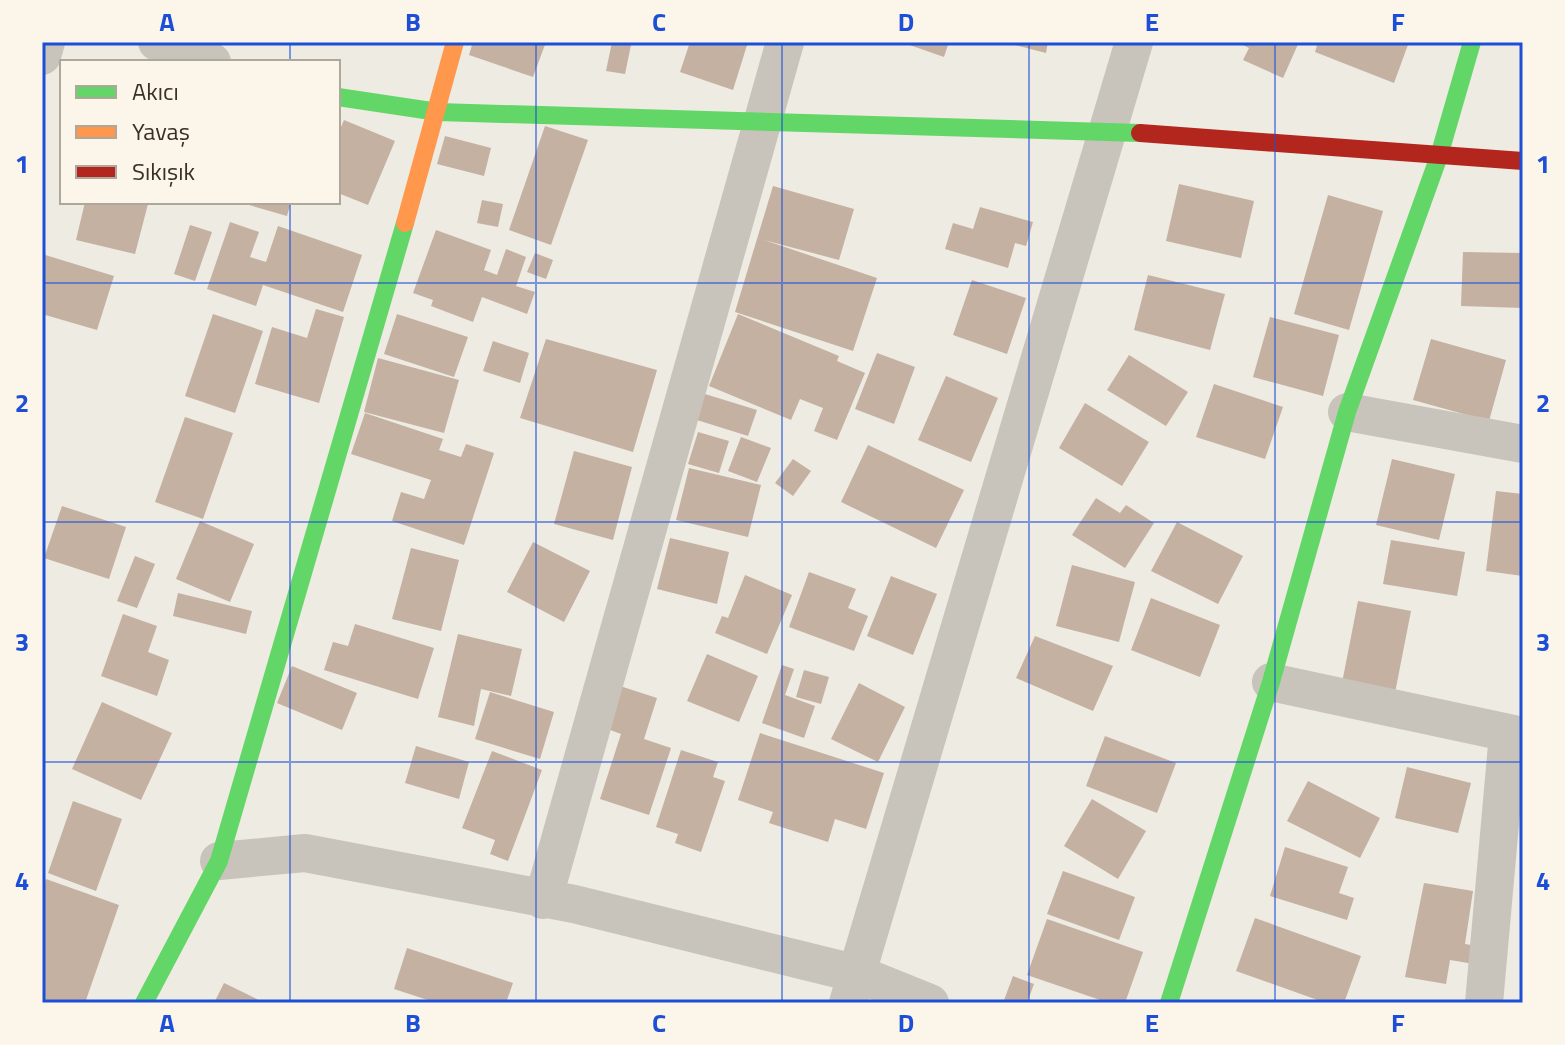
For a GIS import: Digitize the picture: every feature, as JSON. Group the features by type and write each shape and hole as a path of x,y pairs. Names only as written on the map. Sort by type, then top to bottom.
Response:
{"street":[{"path":"42,56 46,42"},
{"path":"157,42 206,60"},
{"path":"144,1003 219,861 438,112 455,42"},
{"path":"543,900 785,42"},
{"path":"853,988 1134,42"},
{"path":"1169,1003 1271,682 1347,412 1439,156 1472,42"},
{"path":"340,97 438,112 1108,131 1523,161"},
{"path":"1347,412 1523,444"},
{"path":"1271,682 1516,735 1484,1003"},
{"path":"219,861 305,853 574,904 853,988 930,1003"}],"building":[{"path":"473,42 546,42 533,77 469,55"},
{"path":"612,42 631,45 625,74 606,71"},
{"path":"690,42 748,42 733,90 680,72"},
{"path":"901,42 949,42 944,57"},
{"path":"1003,42 1048,42 1046,53"},
{"path":"1237,42 1299,42 1283,78 1243,60 1249,48"},
{"path":"1318,42 1409,42 1394,83 1315,52"},
{"path":"344,120 395,141 368,205 340,194 340,129"},
{"path":"545,126 588,140 551,245 509,230"},
{"path":"445,136 491,148 484,176 437,164"},
{"path":"1179,184 1254,201 1241,258 1166,241"},
{"path":"773,186 854,209 839,260 764,240 877,278 853,351 735,312"},
{"path":"1328,195 1383,211 1349,330 1294,314"},
{"path":"482,200 503,204 498,227 477,223"},
{"path":"85,204 148,204 135,254 76,240"},
{"path":"246,204 290,204 287,216"},
{"path":"980,207 1033,222 1026,246 1015,243 1008,268 945,249 953,223 973,229"},
{"path":"230,222 259,232 250,257 266,262 278,226 362,255 343,312 263,285 256,306 207,289"},
{"path":"190,225 212,232 195,281 174,274"},
{"path":"436,230 491,250 484,270 497,275 506,249 526,257 516,286 535,292 527,314 482,297 473,322 431,306 433,300 413,293"},
{"path":"1463,252 1523,253 1523,308 1461,306"},
{"path":"535,253 553,260 546,279 527,272"},
{"path":"42,254 114,276 97,330 42,314"},
{"path":"1148,275 1225,294 1210,350 1134,330"},
{"path":"972,280 1026,298 1007,354 953,335"},
{"path":"316,309 344,317 319,403 255,384 272,327 307,338"},
{"path":"213,314 263,331 235,413 185,396"},
{"path":"397,314 468,337 454,377 384,354"},
{"path":"738,314 839,356 837,361 865,373 837,440 814,431 823,408 800,399 791,420 709,386"},
{"path":"1270,317 1339,335 1323,396 1253,377"},
{"path":"546,339 657,370 633,452 520,418"},
{"path":"1431,339 1506,360 1489,421 1413,400"},
{"path":"493,341 529,353 520,383 483,371"},
{"path":"877,353 915,367 894,424 855,409"},
{"path":"1129,355 1188,392 1166,426 1107,390"},
{"path":"378,358 459,380 444,433 364,412"},
{"path":"946,376 998,398 971,462 918,440"},
{"path":"1214,384 1283,407 1265,459 1196,437"},
{"path":"705,394 757,410 748,436 697,420"},
{"path":"1085,403 1149,442 1122,486 1059,448"},
{"path":"365,413 443,439 439,450 461,457 466,444 494,453 464,545 392,521 401,492 424,499 431,480 351,454"},
{"path":"185,417 233,433 203,519 155,502"},
{"path":"698,432 729,441 719,473 688,464"},
{"path":"741,437 771,448 757,482 728,471"},
{"path":"868,445 964,490 936,548 841,502"},
{"path":"574,451 632,467 613,540 554,524"},
{"path":"793,459 811,471 793,496 775,483"},
{"path":"1392,459 1455,474 1439,540 1376,525"},
{"path":"689,468 761,485 748,537 676,520"},
{"path":"1496,491 1523,494 1523,576 1486,571"},
{"path":"1096,498 1120,513 1126,505 1154,523 1125,568 1072,535"},
{"path":"62,506 126,527 109,579 44,558"},
{"path":"200,521 254,544 230,602 176,579"},
{"path":"1177,522 1243,556 1218,604 1151,571"},
{"path":"670,538 729,552 717,604 657,589"},
{"path":"1391,540 1465,552 1457,596 1383,584"},
{"path":"533,542 590,571 564,622 507,592"},
{"path":"411,548 459,560 441,631 392,619"},
{"path":"135,556 155,564 137,608 117,601"},
{"path":"1072,565 1135,582 1119,642 1056,626"},
{"path":"809,572 856,589 848,608 868,616 854,651 789,627"},
{"path":"745,575 792,595 767,654 715,633 722,616 728,618"},
{"path":"891,576 937,594 913,655 867,636"},
{"path":"178,593 252,611 246,634 173,616"},
{"path":"1151,598 1220,625 1200,677 1131,650"},
{"path":"1358,601 1411,611 1394,698 1341,688"},
{"path":"123,614 157,626 148,652 169,660 157,696 101,676"},
{"path":"355,624 434,648 418,699 324,670 333,642 348,646"},
{"path":"458,634 522,649 511,696 481,689 474,726 438,717"},
{"path":"1035,636 1113,666 1093,711 1016,678"},
{"path":"707,654 758,676 739,722 687,701"},
{"path":"782,665 794,669 785,695 815,706 804,738 762,723"},
{"path":"292,666 357,693 342,730 277,703"},
{"path":"804,670 829,677 821,704 796,697"},
{"path":"859,683 905,707 878,762 831,739"},
{"path":"620,686 657,698 644,739 671,748 649,815 600,799 621,734 605,728"},
{"path":"490,692 554,712 540,759 475,739"},
{"path":"102,702 172,733 141,800 72,769"},
{"path":"760,733 884,773 866,829 835,819 828,842 769,823 773,812 738,800"},
{"path":"1105,736 1176,763 1157,813 1086,786"},
{"path":"416,746 469,762 459,799 405,783"},
{"path":"681,750 718,762 713,777 725,781 701,852 675,843 678,834 656,827"},
{"path":"492,751 542,770 508,861 490,854 495,840 462,828"},
{"path":"1407,767 1471,783 1458,833 1395,818"},
{"path":"1308,781 1380,818 1360,858 1287,821"},
{"path":"1092,799 1146,831 1118,879 1064,846"},
{"path":"73,801 122,819 96,891 48,873"},
{"path":"1285,847 1348,867 1339,893 1354,898 1347,920 1270,896"},
{"path":"1063,871 1135,897 1119,940 1047,914"},
{"path":"46,879 119,905 85,1003 42,1003 42,891"},
{"path":"1424,883 1473,891 1465,944 1477,946 1474,964 1450,960 1446,984 1405,977"},
{"path":"1255,918 1361,956 1344,1003 1326,1003 1236,971"},
{"path":"1047,919 1143,952 1125,1003 1109,1003 1027,975"},
{"path":"407,948 513,983 506,1003 437,1003 394,989"},
{"path":"1013,976 1034,984 1027,1003 1003,1003"},
{"path":"224,983 265,1003 214,1003"}],"traffic: fast":[{"path":"1169,1003 1271,682 1347,412 1439,156 1472,42"},
{"path":"340,97 438,112 1140,133"},
{"path":"144,1003 219,861 405,223"}],"traffic: slow":[{"path":"405,223 455,42"}],"traffic: jam":[{"path":"1140,133 1523,161"}]}
